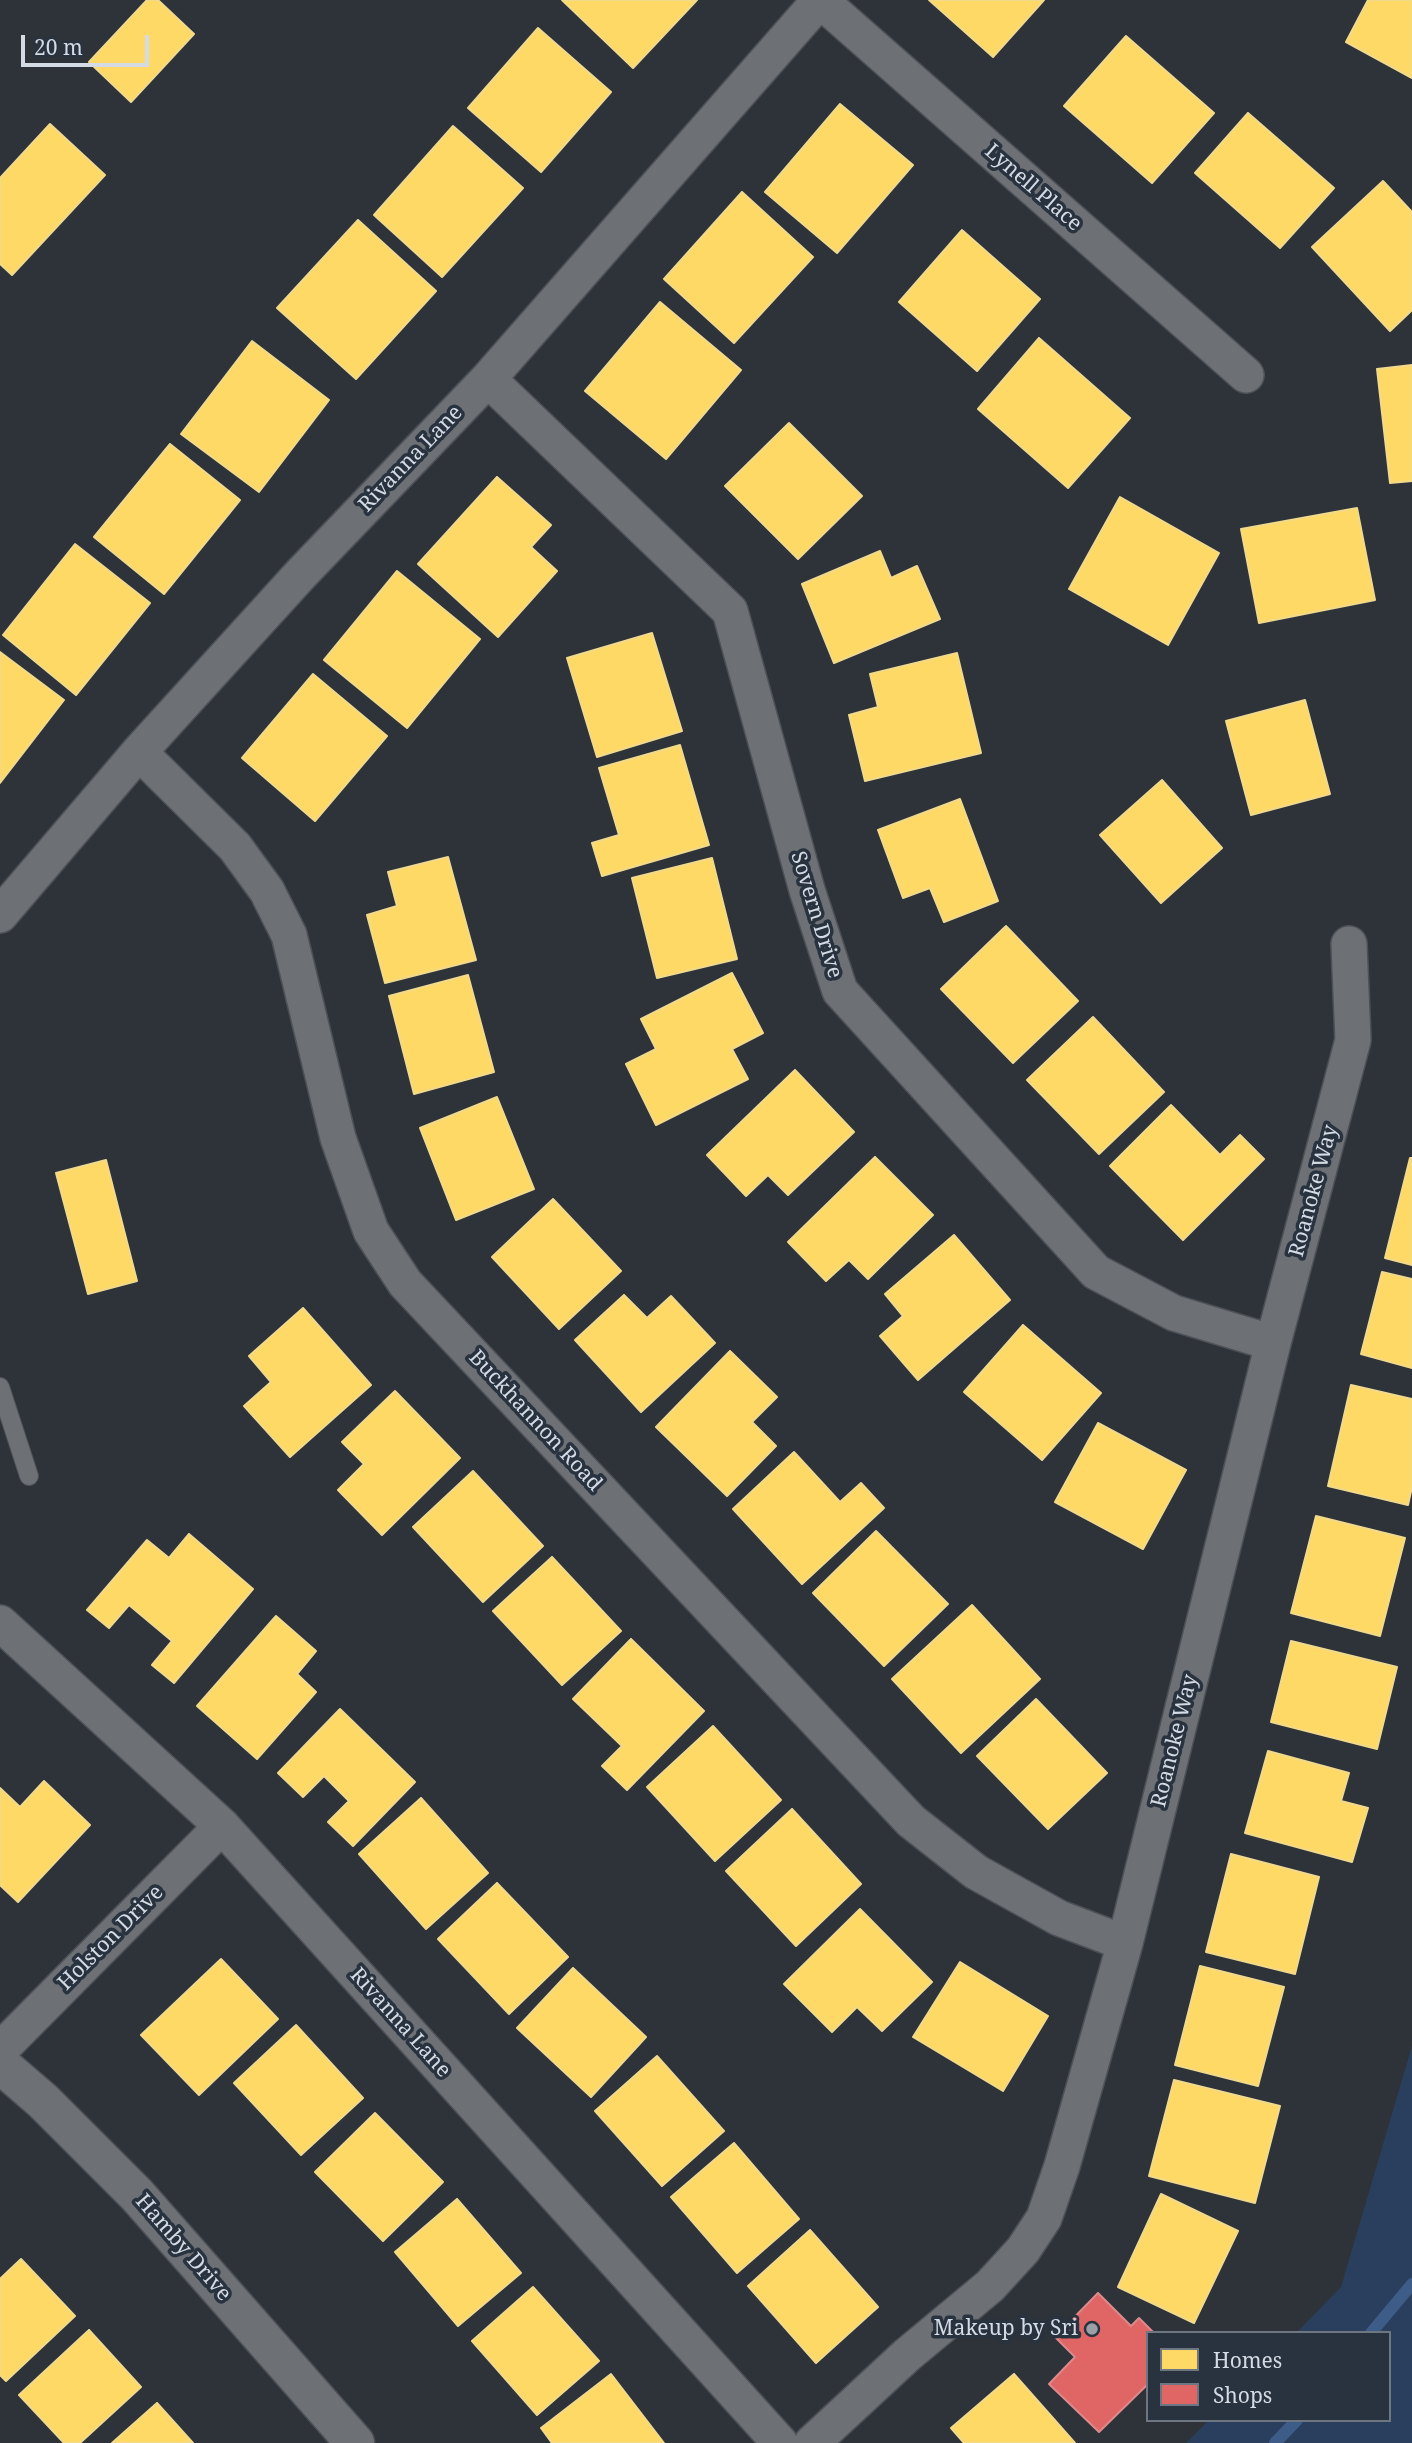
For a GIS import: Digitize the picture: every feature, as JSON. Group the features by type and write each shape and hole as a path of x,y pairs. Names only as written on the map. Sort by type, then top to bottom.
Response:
{"street":[{"name":"Lynell Place","path":"820,0 1246,375"},
{"name":"Rivanna Lane","path":"0,915 139,752 300,575 488,379 820,0"},
{"name":"Sovern Drive","path":"488,379 730,611 807,890 840,991 1096,1272 1174,1313 1273,1343"},
{"name":"Buckhannon Road","path":"139,752 234,847 267,891 289,935 338,1138 370,1231 405,1283 911,1821 976,1872 1059,1917 1125,1943"},
{"name":"Roanoke Way","path":"813,2443 907,2355 990,2286 1023,2250 1044,2218 1062,2166 1125,1943 1273,1343 1353,1041 1349,944"},
{"name":"Rivanna Lane","path":"0,1623 222,1826 780,2443"},
{"name":"Holston Drive","path":"0,2050 222,1826"},
{"name":"Hamby Drive","path":"0,2064 43,2101 137,2195 355,2443"}],"lane":[{"path":"0,1387 29,1476"}],"shaded area":[{"path":"1412,2046 1412,2443 1186,2443 1207,2422 1391,2422 1391,2331 1298,2331 1341,2287"}],"building: Homes":[{"path":"147,0 158,0 194,34 131,102 89,62"},
{"path":"562,0 697,0 633,68"},
{"path":"929,0 1044,0 993,57"},
{"path":"1368,0 1412,0 1412,78 1346,42"},
{"path":"538,28 611,92 541,172 468,108"},
{"path":"1126,36 1214,113 1152,183 1064,106"},
{"path":"840,104 913,165 837,253 765,192"},
{"path":"1248,113 1334,188 1280,248 1195,173"},
{"path":"50,124 105,175 12,275 0,264 0,178"},
{"path":"453,126 523,188 442,277 374,215"},
{"path":"1383,181 1412,212 1412,310 1390,331 1312,247"},
{"path":"742,192 813,257 734,343 664,279"},
{"path":"358,220 436,291 356,379 277,308"},
{"path":"962,230 1040,299 977,371 899,302"},
{"path":"660,302 741,370 666,459 585,391"},
{"path":"1039,338 1130,418 1068,488 978,409"},
{"path":"252,341 329,400 259,492 181,434"},
{"path":"1412,365 1412,481 1390,483 1377,369"},
{"path":"789,423 862,496 798,559 725,486"},
{"path":"170,444 240,500 164,594 94,537"},
{"path":"497,477 551,525 531,547 557,571 498,637 418,564"},
{"path":"1120,497 1219,553 1168,645 1069,589"},
{"path":"1357,508 1375,600 1259,623 1241,529"},
{"path":"75,544 150,603 76,695 3,635"},
{"path":"880,551 891,578 917,566 940,619 834,663 802,584"},
{"path":"397,571 480,639 407,728 324,660"},
{"path":"652,633 682,731 597,757 567,658"},
{"path":"0,652 64,700 0,783"},
{"path":"957,653 981,753 865,781 849,715 878,707 870,674"},
{"path":"313,674 387,736 315,821 242,758"},
{"path":"1305,700 1330,794 1251,815 1226,721"},
{"path":"680,745 709,845 602,876 592,843 619,835 599,768"},
{"path":"1162,780 1222,848 1161,903 1100,835"},
{"path":"960,799 998,901 944,922 930,888 903,898 878,830"},
{"path":"448,857 476,960 385,983 367,915 397,906 388,872"},
{"path":"712,858 737,959 657,978 632,878"},
{"path":"1006,926 1078,1001 1013,1063 941,989"},
{"path":"732,973 763,1033 732,1049 748,1079 656,1125 626,1064 656,1049 641,1019"},
{"path":"468,975 494,1072 414,1094 389,996"},
{"path":"1093,1017 1164,1092 1099,1154 1027,1080"},
{"path":"795,1070 854,1132 788,1195 768,1175 746,1196 707,1155"},
{"path":"497,1097 534,1189 456,1220 420,1128"},
{"path":"1171,1105 1220,1155 1240,1135 1264,1159 1183,1240 1110,1166"},
{"path":"875,1157 933,1215 868,1279 849,1260 826,1281 788,1242"},
{"path":"1412,1158 1412,1265 1385,1258"},
{"path":"106,1160 137,1281 88,1294 56,1173"},
{"path":"553,1199 621,1271 559,1329 492,1257"},
{"path":"954,1235 1010,1300 918,1380 880,1336 903,1316 885,1294"},
{"path":"1382,1272 1412,1279 1412,1368 1361,1354"},
{"path":"624,1295 647,1318 671,1296 715,1343 641,1412 575,1340"},
{"path":"303,1308 371,1385 290,1457 244,1406 271,1382 249,1356"},
{"path":"1023,1325 1101,1393 1042,1460 964,1392"},
{"path":"730,1351 777,1397 752,1422 776,1446 727,1496 656,1427"},
{"path":"1351,1385 1412,1399 1412,1487 1408,1505 1328,1486"},
{"path":"395,1391 460,1458 382,1535 338,1490 364,1464 342,1442"},
{"path":"1098,1423 1186,1470 1143,1549 1055,1502"},
{"path":"794,1452 840,1502 861,1483 884,1508 802,1584 733,1509"},
{"path":"473,1471 543,1546 483,1602 413,1527"},
{"path":"1316,1516 1405,1538 1380,1636 1291,1613"},
{"path":"876,1531 948,1604 884,1666 813,1593"},
{"path":"189,1534 253,1589 174,1683 152,1665 172,1641 129,1605 109,1628 87,1610 147,1540 169,1558"},
{"path":"552,1557 621,1631 562,1685 493,1611"},
{"path":"972,1605 1040,1679 961,1753 892,1679"},
{"path":"276,1616 316,1651 297,1674 316,1692 257,1759 197,1706"},
{"path":"631,1639 704,1711 627,1790 602,1766 622,1746 573,1699"},
{"path":"1291,1641 1397,1667 1377,1749 1271,1722"},
{"path":"1036,1699 1107,1773 1048,1829 977,1756"},
{"path":"340,1709 415,1782 353,1846 328,1822 349,1801 324,1776 303,1797 278,1773"},
{"path":"713,1726 781,1800 715,1861 647,1787"},
{"path":"1268,1751 1349,1773 1341,1801 1368,1808 1352,1862 1245,1833"},
{"path":"44,1781 90,1825 18,1902 0,1885 0,1788 20,1807"},
{"path":"421,1798 488,1873 426,1929 359,1854"},
{"path":"792,1809 861,1884 796,1946 726,1871"},
{"path":"1231,1854 1319,1877 1295,1974 1206,1952"},
{"path":"497,1883 568,1957 509,2014 438,1939"},
{"path":"860,1909 932,1982 882,2031 857,2007 832,2032 784,1984"},
{"path":"221,1959 278,2019 199,2095 141,2035"},
{"path":"960,1962 1048,2016 1003,2091 913,2037"},
{"path":"1200,1966 1284,1987 1258,2086 1175,2065"},
{"path":"573,1968 646,2037 591,2097 517,2028"},
{"path":"296,2025 363,2098 301,2155 234,2083"},
{"path":"657,2056 724,2131 662,2186 595,2111"},
{"path":"1174,2080 1280,2106 1255,2203 1149,2176"},
{"path":"375,2113 443,2182 383,2241 315,2172"},
{"path":"734,2143 799,2219 737,2273 671,2197"},
{"path":"1161,2194 1238,2231 1194,2323 1118,2287"},
{"path":"457,2199 521,2273 458,2326 395,2252"},
{"path":"810,2230 878,2307 816,2363 748,2286"},
{"path":"21,2259 75,2316 6,2381 0,2375 0,2279"},
{"path":"533,2287 599,2361 537,2415 472,2341"},
{"path":"89,2330 141,2387 80,2443 64,2443 19,2395"},
{"path":"611,2374 664,2443 552,2443 541,2428"},
{"path":"1014,2374 1075,2443 964,2443 951,2428"},
{"path":"157,2403 193,2443 112,2443"}],"building: Shops":[{"path":"1098,2293 1131,2326 1139,2318 1152,2331 1146,2331 1146,2386 1099,2432 1049,2384 1075,2357 1055,2337"}],"waterway":[{"path":"1373,2331 1412,2284"},
{"path":"1275,2443 1295,2422"}],"place":[{"name":"Makeup by Sri","path":"1092,2329"}]}
